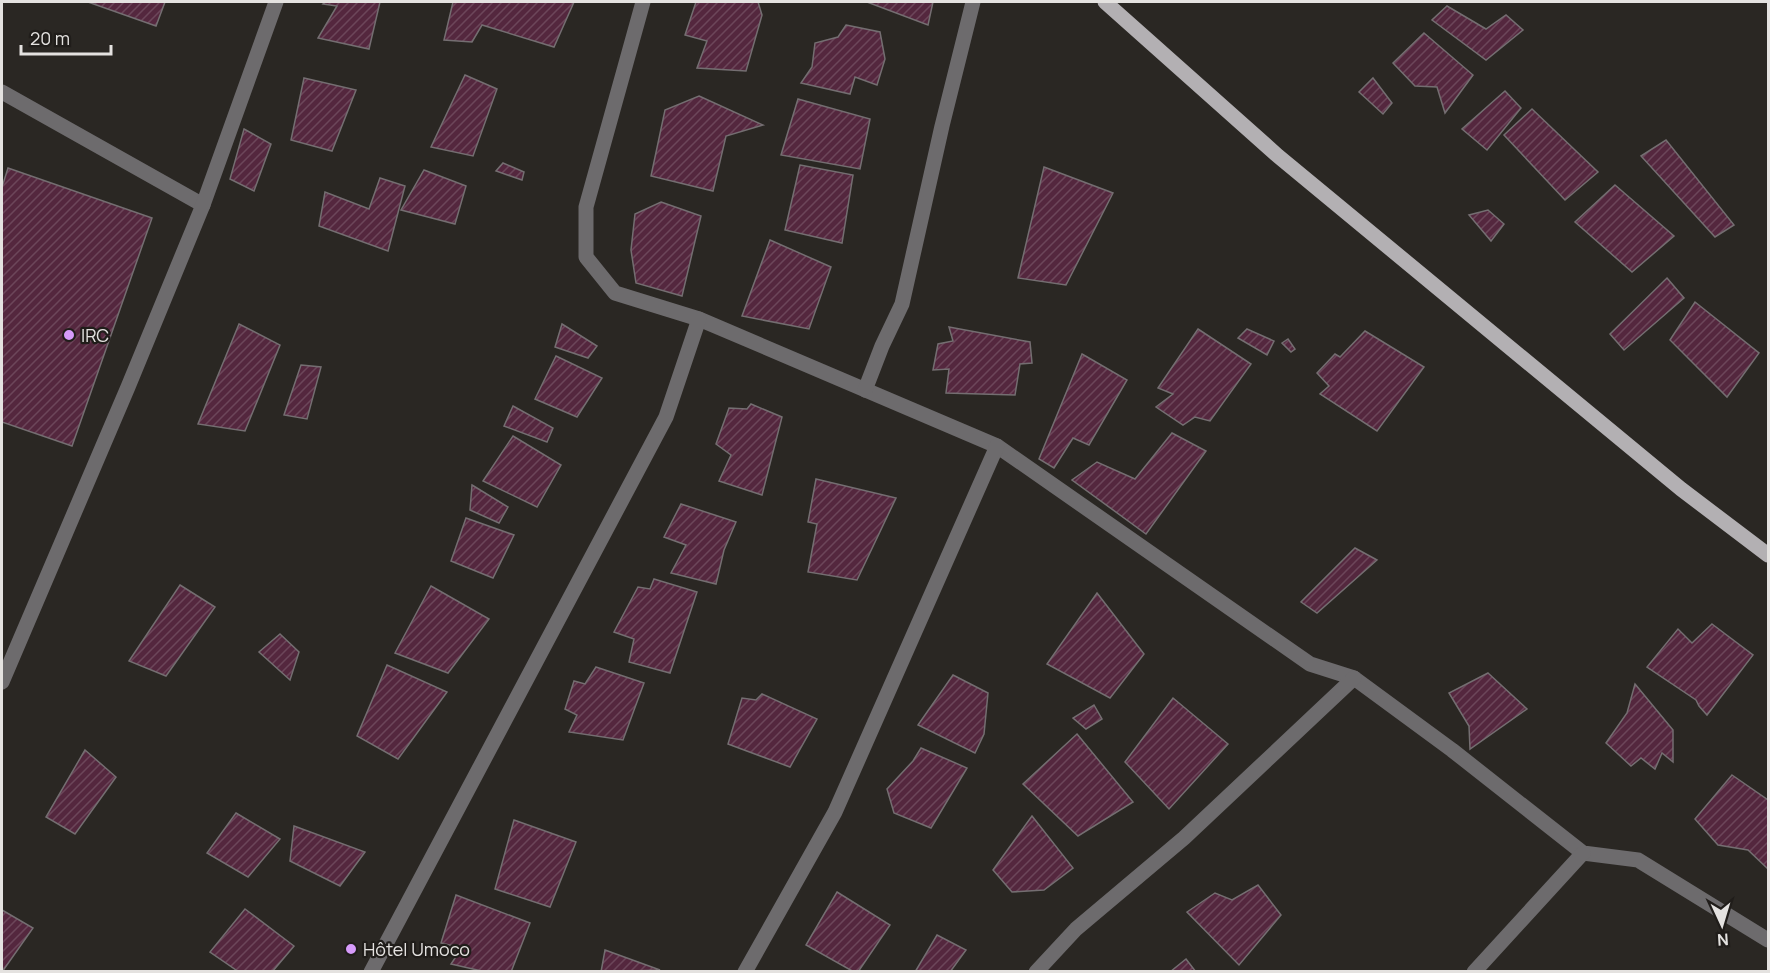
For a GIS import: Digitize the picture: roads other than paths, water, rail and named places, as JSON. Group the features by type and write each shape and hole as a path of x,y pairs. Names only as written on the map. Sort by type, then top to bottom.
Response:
{"main road":[{"path":"1105,2 1288,164 1681,489 1768,555"}],"street":[{"path":"2,682 203,205 276,2"},
{"path":"643,2 586,207 586,257 615,293 699,320 997,446 1310,664 1354,678 1452,750 1583,853 1638,861 1768,940"},
{"path":"865,390 902,304 973,2"},
{"path":"2,92 203,205"},
{"path":"371,972 666,417 699,320"},
{"path":"745,972 835,812 997,446"},
{"path":"1036,972 1076,929 1184,838 1354,678"},
{"path":"1474,972 1583,853"}],"place":[{"name":"IRC","path":"69,335"},
{"name":"Hôtel Umoco","path":"351,949"}]}
